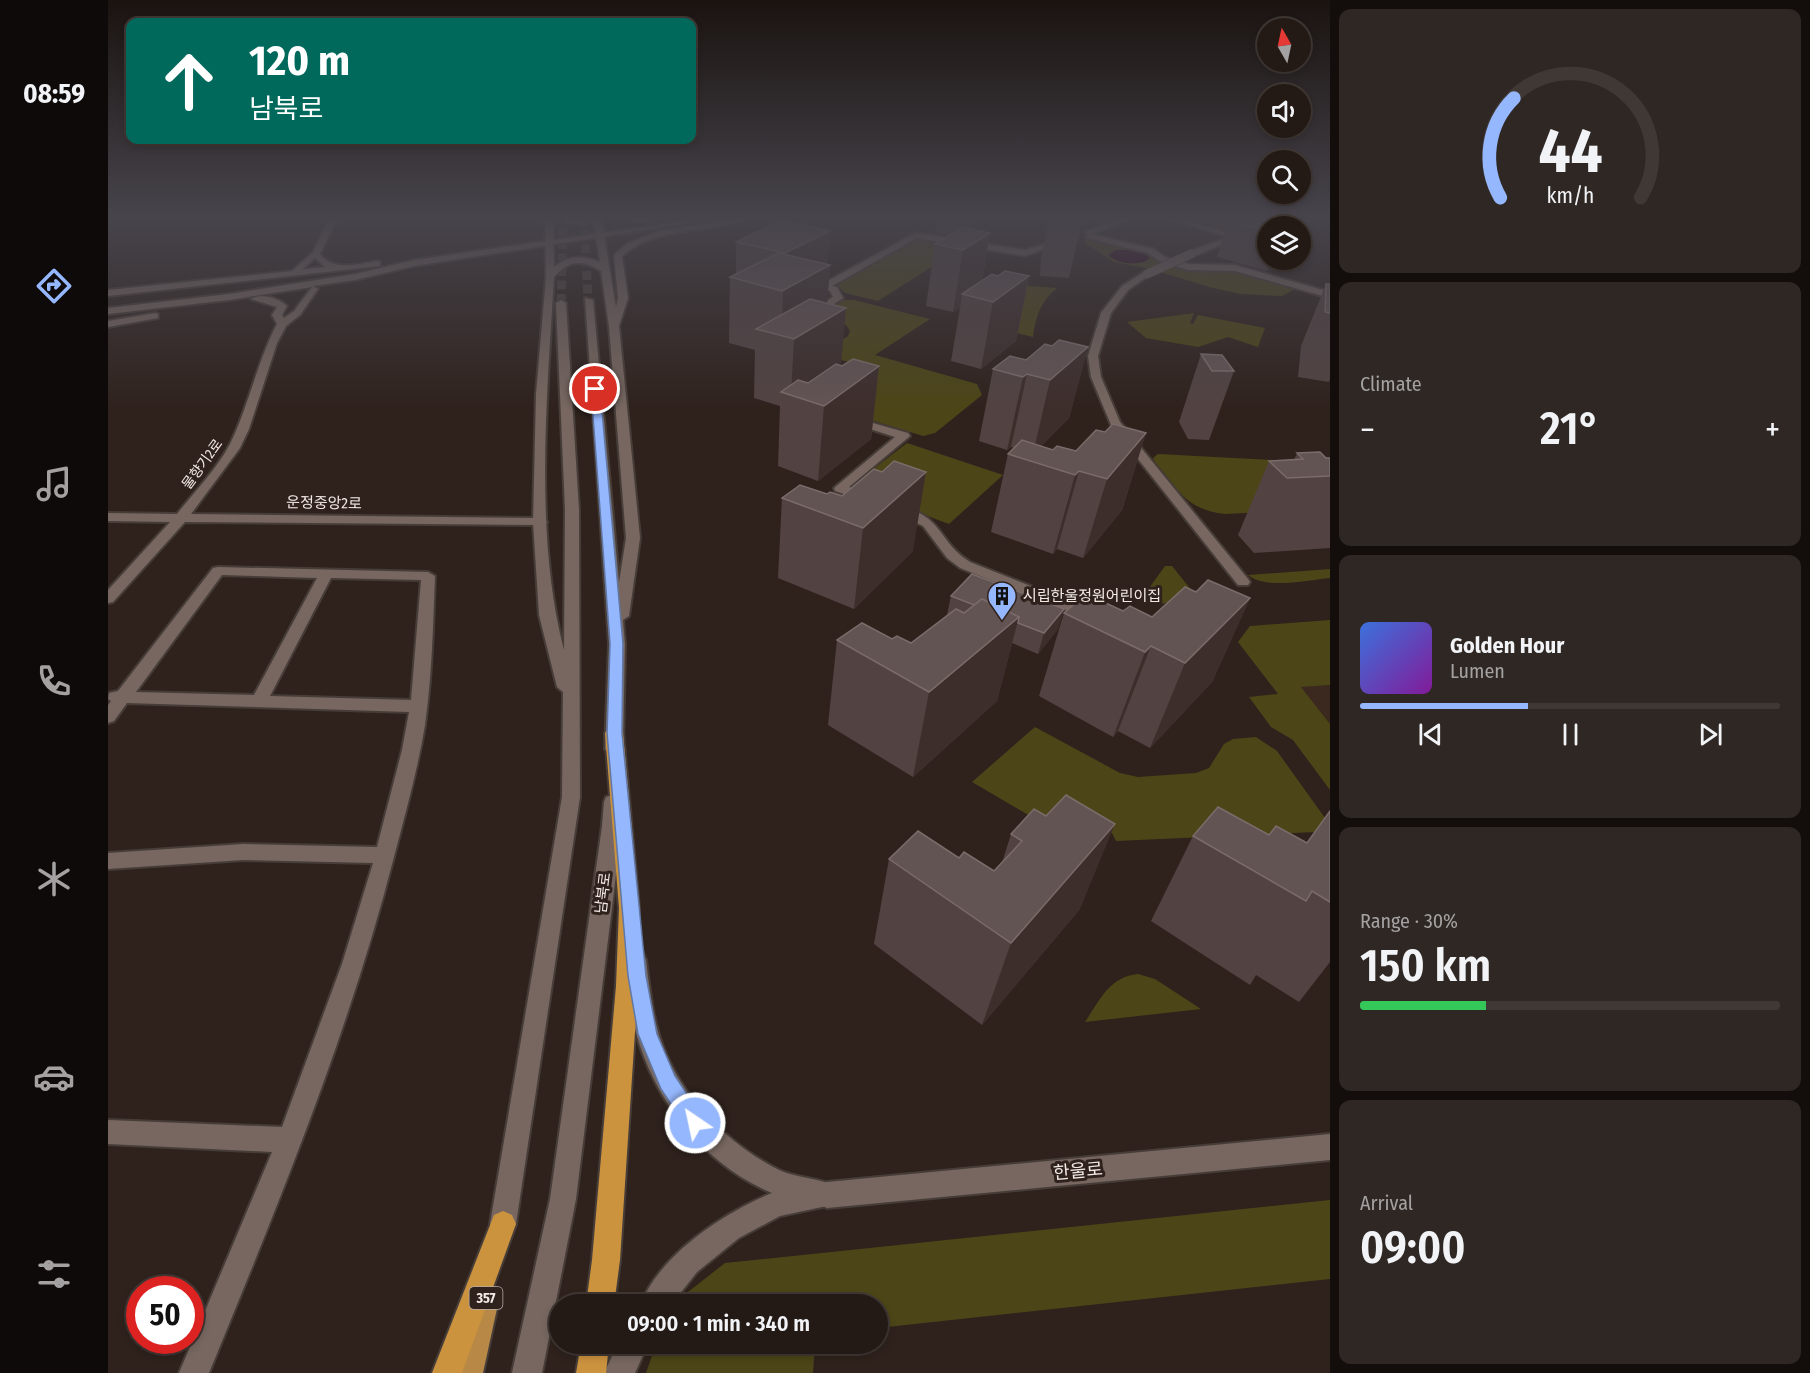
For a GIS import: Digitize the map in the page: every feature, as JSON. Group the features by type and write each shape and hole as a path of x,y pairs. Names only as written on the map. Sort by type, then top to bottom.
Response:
{"highway":[{"path":"601,1294 627,986 629,908 614,733"},
{"path":"447,1373 503,1224"},
{"path":"591,1373 594,1354"}],"main road":[{"name":"357","path":"468,1373 503,1224"}],"street":[{"path":"108,293 219,281"},
{"path":"108,305 279,281"},
{"path":"108,318 329,281"},
{"path":"108,324 361,281"},
{"path":"550,281 542,394 540,522 547,615 571,713"},
{"path":"606,281 614,327 633,538 617,644"},
{"path":"614,327 623,298 621,281"},
{"path":"828,323 813,315 838,298 834,289 825,286 834,281"},
{"path":"1136,281 1125,288 1114,300 1099,331 1093,356 1096,376 1115,423 1243,582"},
{"path":"1281,281 1330,295"},
{"path":"109,299 234,287"},
{"path":"256,299 279,303 282,306 277,315 282,324 297,314 313,289"},
{"path":"108,311 229,297"},
{"name":"남북로","path":"527,1373 565,1187 612,826 617,644 588,300"},
{"name":"357","path":"503,1224 571,796 572,510 561,303"},
{"name":"물향기2로","path":"108,599 181,518 234,448 243,429 272,343 282,324"},
{"path":"840,416 904,436 840,488 927,521 946,550 965,565 1102,620"},
{"name":"운정중앙2로","path":"108,517 540,522"},
{"path":"108,717 115,697 218,572 428,576 424,660 415,728 385,855 359,949 291,1140 194,1373"},
{"path":"259,701 326,574"},
{"path":"115,697 418,705"},
{"path":"108,861 243,852 385,855"},
{"path":"629,908 637,976 648,1034 668,1083 695,1123 727,1153 774,1181 826,1195"},
{"path":"108,1132 291,1140"},
{"name":"한울로","path":"662,1294 687,1262 730,1228 777,1204 826,1195 1330,1148"},
{"path":"619,1373 629,1354"}],"shaded area":[{"path":"844,281 909,281 878,301 845,293 837,285"},
{"path":"1190,281 1272,281 1297,288 1282,296 1241,294"},
{"path":"1019,285 1057,288 1046,299 1040,310 1033,337 973,323"},
{"path":"844,300 854,300 930,319 875,355 977,384 982,395 935,433 923,436 832,408 855,364 835,358 829,348 848,336 850,331 846,325 824,312"},
{"path":"1194,313 1190,323 1193,324 1198,315 1265,328 1258,347 1228,337 1198,347 1146,338 1127,322"},
{"path":"907,443 1003,475 949,524 850,487"},
{"path":"1158,454 1330,463 1330,509 1225,514 1212,512 1184,497 1155,462 1153,458"},
{"path":"1165,566 1172,566 1197,597 1194,601 1157,604 1142,598"},
{"path":"1330,569 1330,578 1288,583 1265,582 1248,575"},
{"path":"1330,620 1330,685 1301,687 1330,724 1330,790 1293,740 1271,727 1249,697 1278,694 1238,642 1250,626"},
{"path":"1330,685 1330,724 1301,687"},
{"path":"1035,727 1120,773 1138,777 1196,773 1209,768 1224,744 1233,739 1256,737 1277,751 1325,818 1316,832 1116,841 1112,833 1087,837 1054,830 972,782"},
{"path":"1138,974 1155,979 1201,1009 1085,1022 1112,985 1128,976"},
{"path":"1330,1200 1330,1279 888,1327 888,1294 687,1294 725,1263"},
{"path":"653,1354 814,1354 813,1373 646,1373"}],"building":[{"path":"745,281 800,281 782,291"},
{"path":"981,281 1022,281 993,302 962,294"},
{"path":"1326,284 1330,284 1330,313 1325,312"},
{"path":"810,299 846,308 794,339 756,329"},
{"path":"1059,340 1088,347 1050,380 1027,374 1023,377 993,369 1010,356 1026,360 1045,344 1052,346"},
{"path":"1201,354 1222,355 1234,371 1212,371"},
{"path":"853,359 879,366 824,406 781,392 798,380 808,383 836,364 842,366"},
{"path":"1113,424 1146,433 1107,479 1079,471 1075,475 1008,454 1022,440 1053,450 1057,446 1076,451 1096,430 1105,432"},
{"path":"1320,452 1326,458 1330,458 1330,476 1287,478 1269,461 1303,459 1297,453"},
{"path":"894,461 926,472 863,528 782,498 800,485 827,494 830,492 842,496 874,469 882,472"},
{"path":"972,574 1064,609 1044,633 1018,623 1019,617 982,599 974,605 951,596"},
{"path":"1208,580 1250,598 1185,663 1151,646 1145,652 1064,613 1086,594 1123,611 1130,606 1152,617 1185,587 1196,592"},
{"path":"982,599 1019,617 929,692 837,640 862,623 892,639 897,636 911,643 956,609 964,613"},
{"path":"1066,795 1115,824 1011,943 889,859 918,831 959,858 964,852 994,871 1022,841 1011,834 1034,809 1046,816"},
{"path":"1218,807 1269,835 1276,826 1307,843 1330,811 1330,902 1312,891 1306,901 1193,836"}],"tunnel":[{"path":"561,303 562,281"},
{"path":"587,281 588,300"}],"place":[{"name":"시립한울정원어린이집","path":"1002,622"}],"route":[{"path":"595,389 617,644 614,733 637,976 648,1034 668,1083 695,1123"}]}
